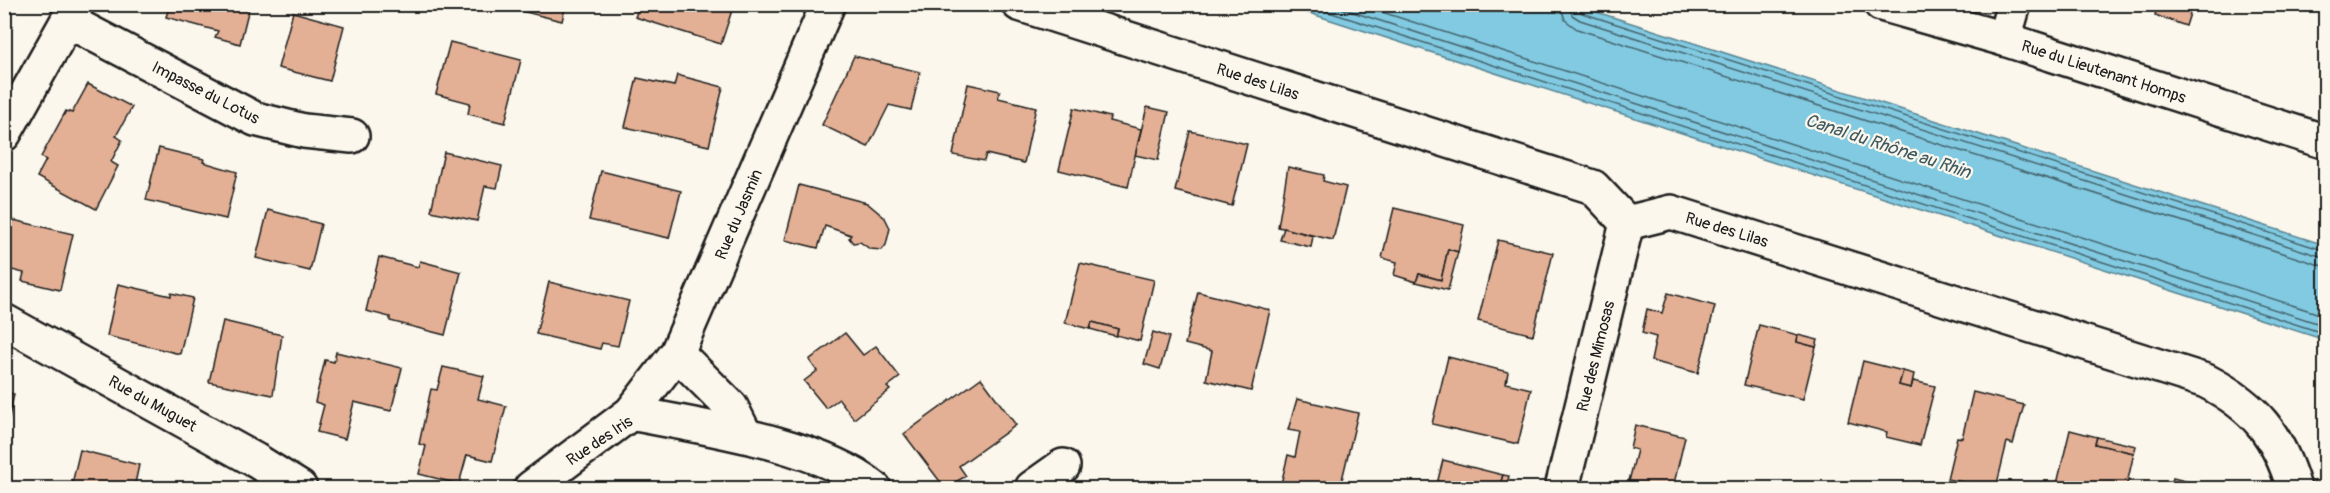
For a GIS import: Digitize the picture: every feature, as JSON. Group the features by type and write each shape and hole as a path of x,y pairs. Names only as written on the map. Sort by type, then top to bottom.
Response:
{"street":[{"name":"Rue du Jasmin","path":"631,413 677,353 828,4"},
{"name":"Rue des Lilas","path":"1019,4 1593,187 1627,223 1671,212 2206,381 2241,402 2267,427 2282,455 2294,489"},
{"name":"Rue du Lieutenant Homps","path":"1881,4 2004,39 2325,142"},
{"path":"2004,39 2014,4"},
{"path":"4,134 73,13"},
{"name":"Impasse du Lotus","path":"73,13 255,119 304,131 352,136"},
{"name":"Rue des Mimosas","path":"1562,489 1627,223"},
{"name":"Rue du Muguet","path":"4,321 255,460 300,489"},
{"path":"677,353 731,407 745,435"},
{"name":"Rue des Iris","path":"531,489 631,413 745,435 824,461 862,479 874,489"},
{"path":"1032,489 1063,466"}],"water":[{"name":"Canal du Rhône au Rhin","path":"1284,5 1575,5 2325,245 2325,340"}],"building":[{"path":"170,4 250,4 240,44 215,37 218,31 166,17"},
{"path":"518,4 566,4 562,21 517,10"},
{"path":"640,4 734,4 721,44 635,17"},
{"path":"2158,4 2193,4 2186,26 2155,15"},
{"path":"293,12 344,26 330,81 278,68"},
{"path":"450,42 521,60 505,123 468,114 470,103 436,94"},
{"path":"854,56 920,72 911,110 889,105 868,147 822,125"},
{"path":"677,75 723,87 709,146 625,127 637,78 674,86"},
{"path":"88,84 132,107 116,136 122,140 111,162 118,166 96,209 37,177 46,160 41,157 66,111 72,113"},
{"path":"968,84 1000,91 998,98 1036,107 1024,163 986,154 984,161 953,155"},
{"path":"1147,107 1169,112 1158,160 1135,155"},
{"path":"1074,108 1110,117 1109,121 1141,129 1128,187 1059,170"},
{"path":"1190,131 1247,144 1232,206 1175,191"},
{"path":"159,148 204,159 203,162 237,172 226,219 146,200"},
{"path":"444,152 502,166 497,188 485,186 477,221 431,211"},
{"path":"1288,167 1324,175 1323,181 1346,187 1333,240 1278,227"},
{"path":"601,171 681,191 669,238 589,220"},
{"path":"799,185 867,203 885,218 890,228 886,245 882,250 870,249 860,242 853,243 849,238 851,235 825,226 818,248 785,240"},
{"path":"1394,208 1464,225 1458,252 1448,249 1441,280 1419,274 1416,282 1394,275 1397,262 1382,258"},
{"path":"268,210 321,224 310,271 256,258"},
{"path":"13,220 73,234 60,290 22,281 24,273 4,268 4,253"},
{"path":"1284,228 1313,236 1311,247 1280,240"},
{"path":"1498,240 1553,253 1533,335 1478,321"},
{"path":"1448,249 1458,252 1448,290 1416,282 1419,274 1441,280"},
{"path":"379,257 418,267 420,261 461,272 445,335 390,321 390,317 366,311"},
{"path":"1080,263 1154,280 1140,341 1116,335 1118,329 1092,322 1090,329 1065,323"},
{"path":"549,282 629,301 618,346 602,343 600,349 536,334"},
{"path":"118,284 171,296 171,293 193,298 180,354 107,336"},
{"path":"1198,292 1270,310 1251,391 1206,380 1212,351 1185,344"},
{"path":"1668,293 1715,306 1698,373 1651,361 1656,337 1642,333 1647,309 1662,313"},
{"path":"223,321 282,335 273,395 209,382"},
{"path":"1092,322 1118,329 1116,336 1090,329"},
{"path":"1759,325 1798,335 1797,342 1816,347 1803,399 1744,385"},
{"path":"1153,332 1169,337 1160,369 1144,364"},
{"path":"845,333 863,355 876,346 900,377 887,387 890,390 854,419 839,399 826,408 804,381 817,371 809,360"},
{"path":"1798,335 1818,340 1816,347 1797,342"},
{"path":"336,352 402,368 391,411 354,402 345,439 317,432 324,405 315,402 325,360 334,362"},
{"path":"1448,357 1508,372 1506,383 1531,389 1518,444 1432,424"},
{"path":"1863,361 1903,371 1899,385 1911,388 1913,381 1935,386 1920,445 1886,437 1887,432 1848,422"},
{"path":"443,367 484,376 478,399 506,406 492,461 467,455 459,484 419,474 426,446 419,444 431,389 437,390"},
{"path":"1903,371 1914,374 1911,388 1899,385"},
{"path":"981,378 1016,425 959,466 966,476 945,488 904,434"},
{"path":"4,392 14,394 5,436 4,436"},
{"path":"1973,392 2024,405 2013,444 2007,442 1996,488 1947,479 1957,437 1962,438"},
{"path":"1297,399 1358,413 1340,488 1280,488 1288,455 1295,457 1300,432 1288,430"},
{"path":"1635,425 1685,437 1673,488 1658,488 1629,481 1637,450 1630,448"},
{"path":"2070,430 2097,437 2095,444 2134,453 2126,488 2056,488"},
{"path":"2097,437 2136,446 2134,453 2095,444"},
{"path":"80,450 139,465 134,488 71,488"},
{"path":"1443,460 1503,475 1499,488 1436,488"},
{"path":"1503,475 1509,476 1506,488 1499,488"},
{"path":"2173,478 2214,488 2170,488"}]}
